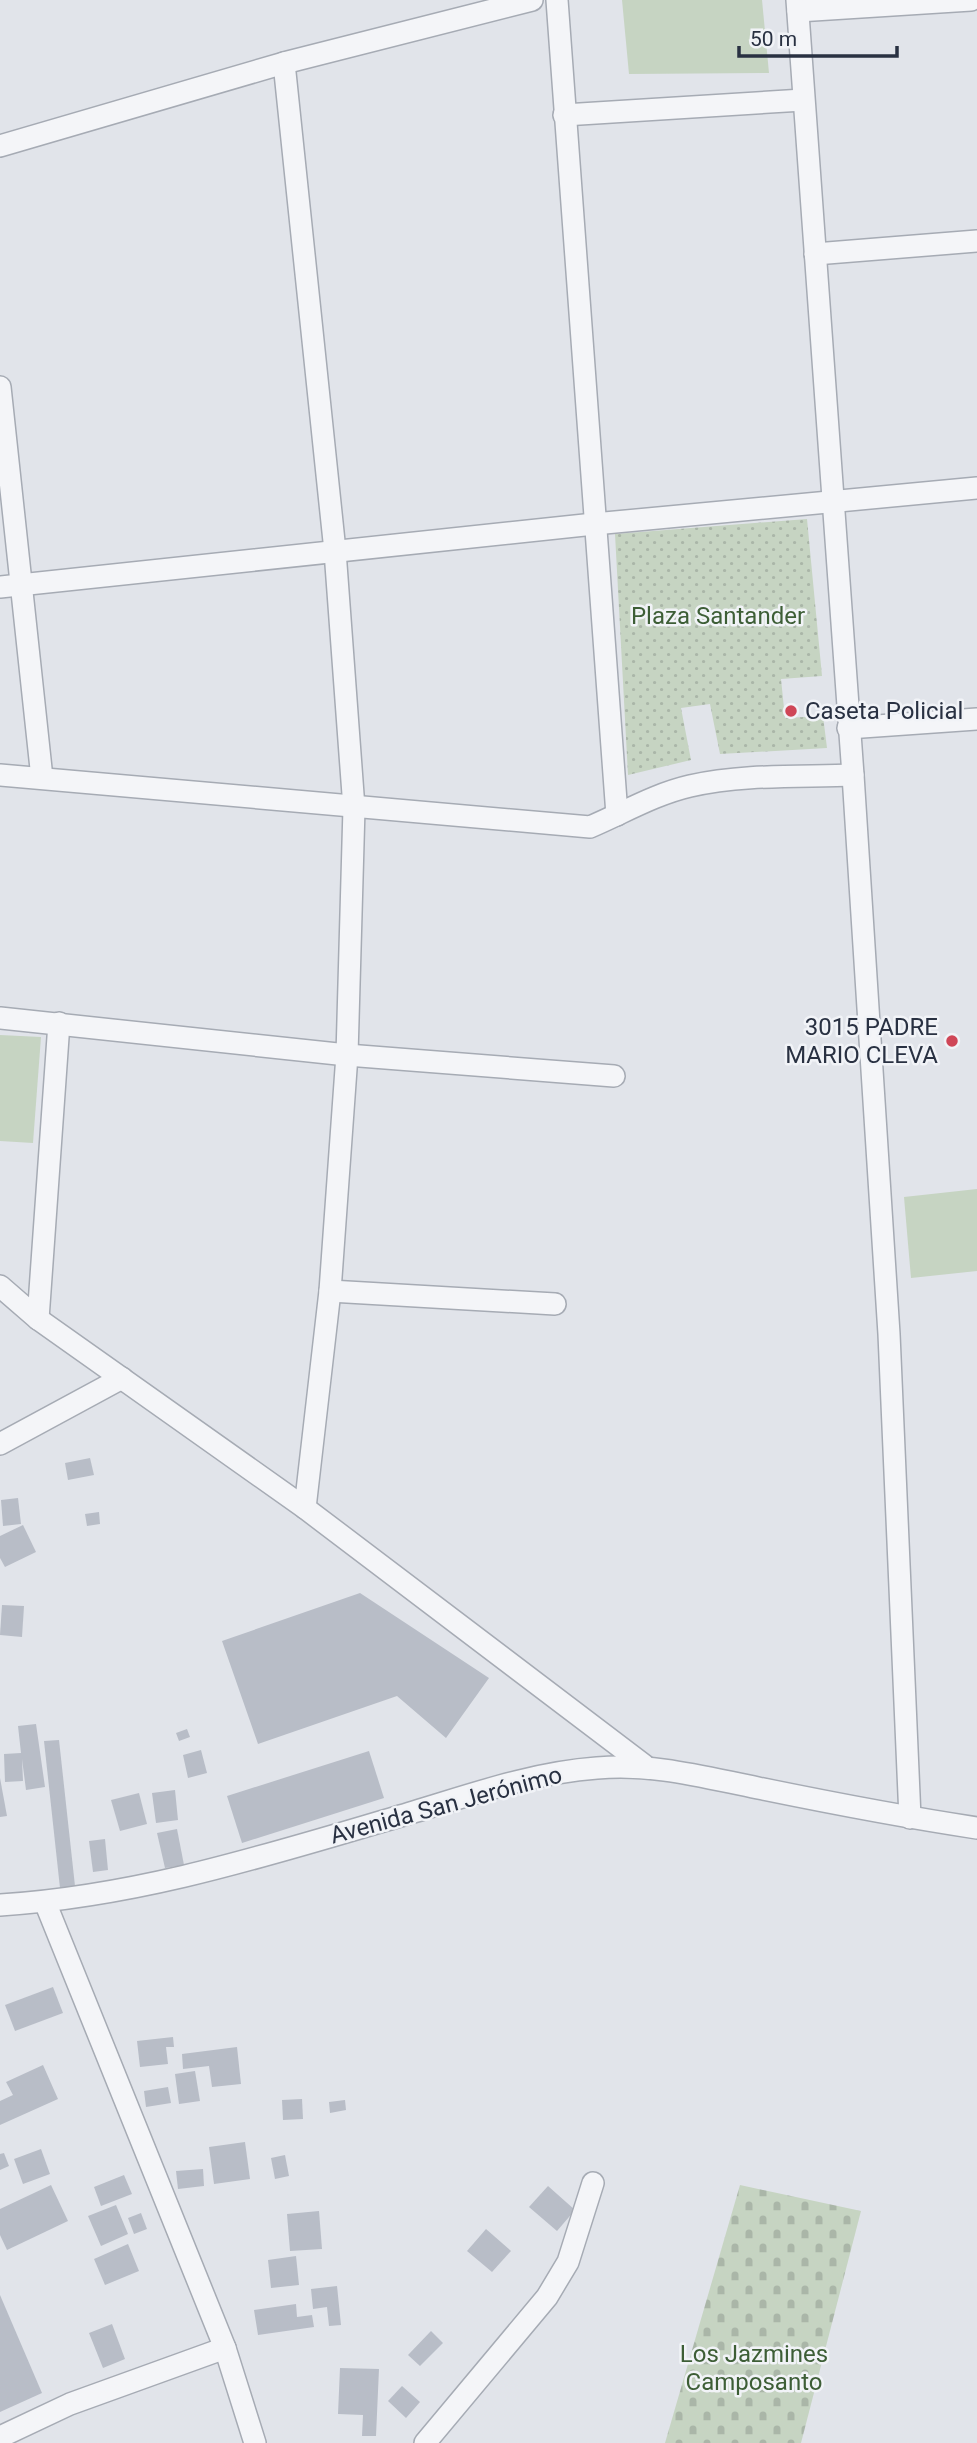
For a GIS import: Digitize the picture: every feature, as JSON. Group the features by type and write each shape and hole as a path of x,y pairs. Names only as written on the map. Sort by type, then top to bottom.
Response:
{"street":[{"path":"0,146 284,63 532,0"},
{"path":"557,0 617,816"},
{"path":"910,1818 889,1334 853,775 797,5 971,0"},
{"path":"284,63 335,551 354,808 347,1055 330,1291 305,1508"},
{"path":"564,115 803,100"},
{"path":"814,254 977,241"},
{"path":"0,387 10,586 42,779"},
{"path":"10,586 594,524 977,488"},
{"path":"848,728 977,719"},
{"path":"0,775 590,827 640,803 689,786 734,779 853,775"},
{"path":"0,1018 347,1055 614,1076"},
{"path":"38,1319 59,1023"},
{"path":"0,1286 38,1319 305,1508 644,1765"},
{"path":"330,1291 555,1304"},
{"path":"0,1444 122,1378"},
{"name":"Avenida San Jerónimo","path":"0,1905 44,1902 136,1889 262,1857 534,1777 595,1768 644,1765 910,1818 977,1828"},
{"path":"44,1902 225,2348 255,2443"},
{"path":"425,2443 547,2297 569,2262 593,2183"},
{"path":"0,2437 69,2404 225,2348"}],"green space":[{"path":"622,0 762,0 769,73 629,74"},
{"name":"Plaza Santander","path":"807,519 822,676 781,679 785,718 823,716 827,748 720,754 710,704 681,708 691,760 628,775 615,534"},
{"path":"0,1035 41,1037 33,1143 0,1141"},
{"path":"977,1189 977,1271 911,1278 904,1197"},
{"name":"Los Jazmines Camposanto","path":"740,2185 861,2211 801,2443 665,2443"}],"building":[{"path":"90,1458 94,1475 68,1480 65,1463"},
{"path":"18,1498 21,1524 3,1526 1,1500"},
{"path":"99,1512 100,1524 87,1526 85,1514"},
{"path":"23,1525 36,1552 5,1567 0,1558 0,1536"},
{"path":"360,1593 489,1678 446,1738 397,1696 258,1744 222,1641"},
{"path":"2,1605 24,1606 22,1637 0,1635"},
{"path":"36,1724 45,1787 26,1790 22,1759 23,1781 5,1782 4,1754 21,1753 18,1726"},
{"path":"187,1729 190,1737 179,1741 176,1733"},
{"path":"59,1740 75,1886 60,1888 44,1741"},
{"path":"201,1750 207,1773 188,1778 183,1755"},
{"path":"369,1751 384,1798 242,1843 227,1796"},
{"path":"0,1778 7,1816 0,1817"},
{"path":"175,1790 178,1820 156,1823 152,1793"},
{"path":"139,1793 147,1824 120,1831 111,1800"},
{"path":"177,1829 184,1865 165,1868 157,1833"},
{"path":"105,1839 108,1870 93,1872 89,1841"},
{"path":"53,1987 63,2013 15,2031 5,2005"},
{"path":"173,2037 174,2047 166,2047 168,2064 140,2067 137,2041"},
{"path":"237,2047 241,2084 212,2087 209,2066 183,2069 182,2054"},
{"path":"43,2065 58,2099 0,2125 0,2101 13,2095 6,2082"},
{"path":"195,2071 200,2101 179,2104 175,2074"},
{"path":"168,2087 171,2103 146,2107 144,2091"},
{"path":"302,2099 303,2119 283,2120 282,2100"},
{"path":"345,2100 346,2110 330,2113 329,2102"},
{"path":"245,2142 250,2179 214,2184 209,2147"},
{"path":"41,2149 50,2174 23,2184 14,2159"},
{"path":"4,2153 9,2166 0,2170 0,2154"},
{"path":"285,2155 289,2176 275,2179 271,2158"},
{"path":"203,2169 204,2186 178,2189 176,2171"},
{"path":"124,2175 132,2194 101,2206 94,2187"},
{"path":"51,2185 68,2221 7,2250 0,2235 0,2209"},
{"path":"548,2186 575,2210 557,2231 529,2207"},
{"path":"116,2205 128,2234 101,2246 88,2216"},
{"path":"319,2211 322,2249 290,2251 287,2214"},
{"path":"141,2213 147,2229 134,2234 128,2218"},
{"path":"486,2229 511,2251 492,2272 467,2251"},
{"path":"128,2244 139,2271 105,2285 94,2259"},
{"path":"296,2256 299,2285 271,2288 268,2260"},
{"path":"337,2286 341,2325 329,2326 327,2307 313,2309 311,2289"},
{"path":"0,2295 42,2393 0,2412"},
{"path":"296,2304 297,2317 312,2315 314,2327 258,2335 254,2310"},
{"path":"112,2324 125,2359 103,2368 89,2333"},
{"path":"431,2331 443,2343 420,2366 408,2355"},
{"path":"340,2368 379,2369 376,2436 362,2436 363,2415 338,2414"},
{"path":"402,2386 420,2402 406,2418 388,2401"}],"place":[{"name":"Caseta Policial","path":"791,711"},
{"name":"3015 PADRE MARIO CLEVA","path":"952,1041"}]}
